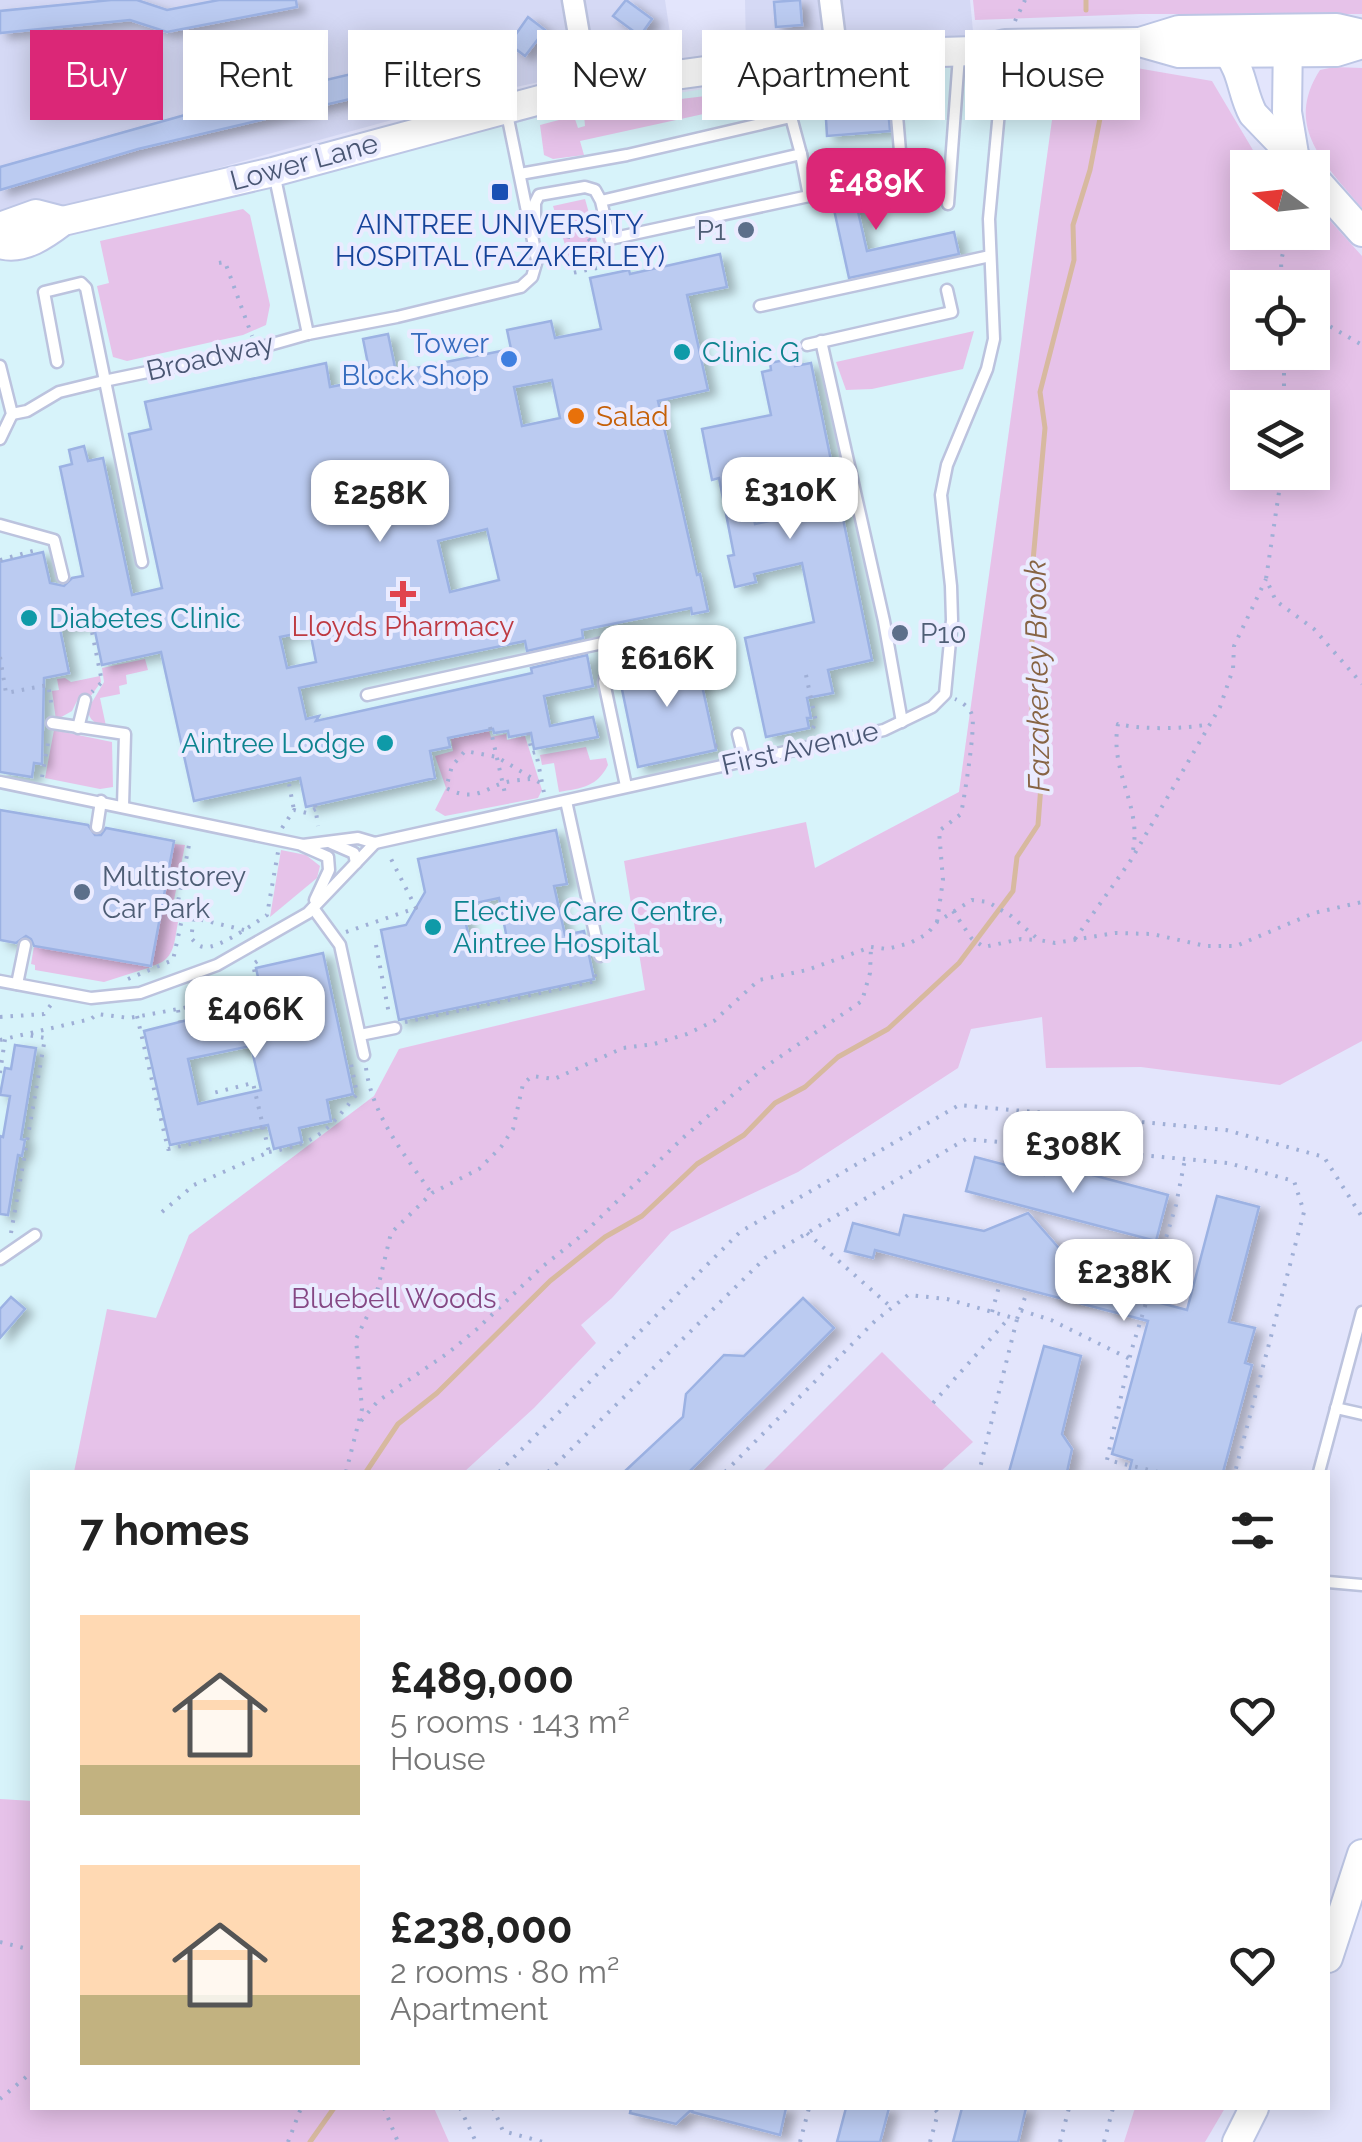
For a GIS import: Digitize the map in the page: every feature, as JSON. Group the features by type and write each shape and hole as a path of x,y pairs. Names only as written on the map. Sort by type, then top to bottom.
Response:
{"street":[{"path":"573,0 578,30"},
{"path":"830,0 834,30"},
{"name":"Lower Lane","path":"1140,42 1179,53 1228,53 1337,28 1362,34"},
{"name":"Lower Lane","path":"1140,42 1180,30 1336,52 1362,44"},
{"path":"1268,128 1264,104 1276,41"},
{"path":"1276,41 1297,150"},
{"name":"Lower Lane","path":"945,50 965,50"},
{"path":"1228,53 1239,70 1248,104 1289,150"},
{"name":"Lower Lane","path":"0,244 8,246 42,237 63,221 273,172 459,120"},
{"path":"1330,196 1362,232"},
{"name":"Lower Lane","path":"0,227 36,214 63,221"},
{"path":"1330,1952 1362,1854"},
{"path":"1237,2142 1253,2110"}],"lane":[{"path":"948,204 959,50"},
{"path":"308,334 521,287 534,272 534,203 540,195 592,188 600,200 610,239 809,196 791,117 626,155 520,174"},
{"path":"509,120 534,242"},
{"path":"898,120 901,163"},
{"path":"945,694 951,586 941,495 947,465 987,369 994,340 989,218 998,120"},
{"path":"600,200 800,154"},
{"name":"Broadway","path":"12,414 27,411 59,392 308,334 273,172"},
{"path":"760,306 990,256"},
{"path":"57,362 44,292 81,282 86,288 142,562"},
{"path":"807,344 952,312 947,290"},
{"path":"821,341 884,621 902,722"},
{"path":"0,366 12,414 0,439"},
{"path":"0,525 54,540 63,576"},
{"path":"367,696 616,640 604,682 626,786"},
{"name":"First Avenue","path":"0,782 302,845 358,838 380,846 626,786 884,730 932,707 945,694"},
{"path":"78,728 85,700"},
{"path":"52,723 125,734 123,806"},
{"path":"738,734 744,762"},
{"path":"97,827 101,801"},
{"path":"566,801 596,959"},
{"path":"330,842 354,853 356,863"},
{"path":"302,845 328,857 329,870 310,911"},
{"path":"0,981 91,998 140,993 218,965 310,911 356,863 380,846"},
{"path":"310,911 340,946 364,1055"},
{"path":"17,984 25,944"},
{"path":"360,1035 395,1028"},
{"path":"4,1257 35,1234"},
{"path":"1320,1470 1362,1312"},
{"path":"1336,1408 1362,1414"},
{"path":"1330,1577 1362,1585"}],"path":[{"path":"564,259 572,220 613,265 566,274"},
{"path":"219,263 225,262 256,348"},
{"path":"1330,326 1362,345"},
{"path":"1076,939 1131,860 1210,724 1233,669 1234,646 1266,579 1279,490"},
{"path":"0,560 56,546"},
{"path":"1266,579 1276,601 1314,628 1362,684"},
{"path":"85,700 102,682 90,622"},
{"path":"0,657 6,692 48,685 52,723 41,782"},
{"path":"806,675 816,722 809,734"},
{"path":"937,922 944,880 938,831 961,814 972,714 965,704 945,694"},
{"path":"1131,860 1135,822 1114,749 1118,724 1147,730 1210,724"},
{"path":"490,728 507,803"},
{"path":"528,733 544,794"},
{"path":"530,778 464,797 446,788 452,766 465,751 497,757 542,784"},
{"path":"244,930 194,918 191,938 199,946 210,948 244,930 267,916 283,824 294,810 290,784"},
{"path":"294,810 307,813 315,807 318,826"},
{"path":"126,980 174,960 182,919 175,917 189,845"},
{"path":"344,934 416,908 380,846"},
{"path":"347,1470 360,1423 362,1392 356,1338 375,1300 391,1233 432,1193 480,1169 502,1146 513,1129 522,1084 532,1076 554,1079 622,1048 687,1034 714,1020 759,980 820,966 870,947 887,949 910,943 972,900 988,902 1040,940"},
{"path":"953,911 972,939 984,947 1021,939 1055,943 1115,933 1152,934 1206,946 1236,946 1314,913 1362,902"},
{"path":"376,945 391,1025 596,981 596,959"},
{"path":"360,1423 378,1402 477,1329 764,1067 862,1000 870,973 870,947"},
{"path":"0,1074 3,1040 91,1019 96,1014 137,1016 254,991 258,989 253,964 260,960"},
{"path":"254,991 255,1003"},
{"path":"0,1017 44,1014 52,1007 55,992"},
{"path":"178,1010 180,1022"},
{"path":"137,1016 168,1150 263,1127"},
{"path":"4,1257 44,1038 22,1034"},
{"path":"162,1212 194,1185 269,1152 305,1145 333,1123 357,1094 350,1058 364,1055 368,1085 389,1131 432,1193"},
{"path":"208,1094 253,1083 269,1152"},
{"path":"501,1470 740,1232 959,1105 1226,1130 1324,1157 1362,1217"},
{"path":"552,1470 765,1258 966,1139 1228,1164 1294,1181 1304,1212 1236,1470"},
{"path":"1150,1470 1107,1460 1130,1359 1176,1205 1185,1160"},
{"path":"807,1233 892,1308"},
{"path":"992,1312 1000,1283"},
{"path":"933,1403 1014,1318 1028,1290"},
{"path":"727,1470 875,1320 908,1296 947,1299 1014,1318"},
{"path":"1020,1310 1051,1320 1130,1359"},
{"path":"978,1470 1014,1318"},
{"path":"0,1942 30,1950"},
{"path":"0,2099 30,2074"},
{"path":"288,2142 300,2110"},
{"path":"385,2110 398,2142"},
{"path":"461,2110 476,2142"},
{"path":"494,2110 503,2131 543,2142"},
{"path":"800,2142 808,2110"},
{"path":"930,2142 936,2110"},
{"path":"1060,2142 1068,2110"},
{"path":"1104,2142 1113,2110"}],"shaded area":[{"path":"0,0 665,0 670,30 537,30 537,82 517,87 517,30 348,30 348,120 392,120 0,228"},
{"path":"745,0 970,0 973,30 965,30 965,51 945,51 945,30 746,30"},
{"path":"945,53 965,53 965,120 1052,120 959,792 704,926 681,981 399,1049 374,1096 189,1235 116,1470 30,1470 30,1801 0,1799 0,255 537,117 682,120 682,92 702,89 702,120 945,120"}],"green space":[{"path":"973,0 1362,0 1362,14 1140,14 975,20"},
{"path":"1362,68 1362,208 1330,169 1330,150 1317,150 1308,127 1310,91 1320,70"},
{"name":"Bluebell Woods","path":"1140,69 1212,81 1253,150 1230,150 1230,250 1330,250 1330,221 1362,256 1362,1041 1280,1085 1141,1067 1046,1068 1042,1017 971,1029 958,1068 798,1172 671,1232 612,1298 581,1325 596,1343 534,1408 466,1470 74,1470 107,1309 156,1318 189,1235 374,1096 399,1049 645,990 624,861 806,822 815,868 959,792 1052,120 1140,120"},
{"path":"702,96 702,114 682,119 682,99"},
{"path":"575,120 578,128 585,126 584,120 676,120 580,141 584,155 553,159 544,155 540,125"},
{"path":"585,199 602,259 572,267 553,206"},
{"path":"243,209 250,215 270,305 266,325 243,335 127,361 113,357 97,286 109,283 100,241"},
{"path":"974,331 963,369 872,389 846,390 836,362"},
{"path":"145,659 148,670 126,675 127,684 119,686 120,694 100,698 106,726 94,722 88,704 104,682 102,668"},
{"path":"100,676 101,682 90,697 80,695 72,711 56,720 52,691 59,690 57,679 71,682"},
{"path":"54,730 112,742 113,787 100,789 45,778"},
{"path":"489,731 491,737 506,734 507,740 525,736 542,790 538,798 445,816 435,810 446,788 435,756 453,751 451,739"},
{"path":"586,747 590,760 606,758 604,772 588,785 559,792 554,763 542,765 540,755"},
{"path":"174,844 185,845 170,920 178,922 169,955 151,966"},
{"path":"281,850 306,855 320,866 317,878 270,917"},
{"path":"34,946 151,967 104,982 35,970 31,964"},
{"path":"882,1352 973,1442 942,1470 764,1470"},
{"path":"0,1799 30,1801 30,2110 435,2110 449,2142 0,2142"},
{"path":"1134,2110 1224,2110 1205,2142 1124,2142"}],"building":[{"path":"111,0 137,0 167,10 219,0 296,0 297,7 167,32 130,20 0,33 0,11"},
{"path":"626,0 652,19 644,30 632,30 613,16"},
{"path":"800,0 802,25 776,27 774,2"},
{"path":"528,17 545,30 537,30 537,40 525,56 517,50 517,33"},
{"path":"348,75 348,100 328,104 328,80"},
{"path":"183,116 183,120 261,120 138,149 0,190 0,167"},
{"path":"826,120 889,120 890,131 827,136"},
{"path":"846,159 867,251 954,232 959,254 849,278 824,164"},
{"path":"720,254 727,287 687,295 708,390 658,401 708,611 692,614 691,608 582,630 583,638 527,651 525,641 299,688 306,719 319,716 316,721 532,673 531,668 587,655 593,686 544,696 550,726 593,717 598,737 534,749 531,733 509,737 508,731 494,733 493,729 448,738 450,747 430,751 435,778 306,807 300,778 194,801 161,652 102,665 93,622 60,629 69,673 44,678 42,764 34,763 32,777 0,772 0,562 43,552 50,583 64,586 72,578 83,576 60,467 72,464 69,450 84,446 88,461 103,458 132,595 162,588 129,434 151,429 145,402 326,363 330,387 371,379 363,339 388,334 396,372 511,349 507,330 551,321 555,338 601,329 590,278 629,270 630,274","holes":["552,380 560,418 522,426 514,387","487,529 499,580 450,592 438,541","310,631 316,662 287,668 280,637"]},
{"path":"794,358 795,366 811,363 872,660 828,670 833,693 807,698 809,728 766,737 745,638 814,622 802,563 754,574 756,582 735,587 728,556 734,555 719,478 712,480 702,429 771,415 762,372 771,370 770,363","holes":["779,466 789,517 755,524 745,473"]},
{"path":"695,653 716,750 638,767 618,670"},
{"name":"Multistorey Car Park","path":"0,810 88,825 95,835 101,835 106,828 174,841 151,966 34,946 26,936 16,943 0,940"},
{"name":"Elective Care Centre, Aintree Hospital","path":"556,830 567,884 554,886 565,935 584,931 594,979 399,1020 381,930 406,925 425,892 418,859","holes":["499,898 508,944 472,951 462,906"]},
{"path":"323,953 353,1094 327,1100 331,1121 299,1128 302,1142 274,1149 268,1125 170,1145 144,1031 263,1001 256,968","holes":["251,1046 261,1090 198,1104 188,1059"]},
{"path":"15,1045 36,1048 21,1139 25,1140 22,1156 18,1155 8,1215 0,1214 0,1136 3,1137 10,1096 0,1095 5,1068 11,1069"},
{"path":"975,1157 1044,1175 1047,1163 1168,1195 1156,1241 966,1191"},
{"path":"1217,1196 1259,1207 1229,1322 1255,1328 1245,1363 1252,1365 1224,1470 1130,1470 1132,1460 1112,1454 1148,1321 875,1250 873,1258 845,1251 853,1223 899,1235 904,1215 984,1231 1028,1213 1064,1254 1143,1275 1138,1297 1187,1310"},
{"path":"11,1297 25,1309 0,1338 0,1309"},
{"path":"803,1298 834,1328 691,1470 626,1470 683,1417 686,1394 724,1355 744,1356"},
{"path":"1044,1346 1081,1356 1062,1434 1072,1449 1067,1470 1010,1470"},
{"path":"631,2110 691,2110 676,2124 630,2113"},
{"path":"692,2110 786,2110 780,2135"},
{"path":"845,2110 888,2110 880,2142 837,2142"},
{"path":"961,2110 1026,2110 1018,2142 953,2142"}],"waterway":[{"name":"Fazakerley Brook","path":"1086,0 1086,10"},
{"name":"Fazakerley Brook","path":"367,1470 398,1424 437,1393 550,1281 605,1237 642,1216 697,1164 744,1135 775,1103 805,1087 838,1057 888,1029 959,963 1013,891 1017,857 1038,825 1041,785 1032,734 1032,572 1045,428 1040,392 1074,260 1073,225 1100,120"},
{"name":"Fazakerley Brook","path":"310,2142 333,2110"}],"place":[{"name":"AINTREE UNIVERSITY HOSPITAL (FAZAKERLEY)","path":"500,192"},
{"name":"P1","path":"746,230"},
{"name":"Clinic G","path":"682,352"},
{"name":"Tower Block Shop","path":"509,359"},
{"name":"Salad","path":"576,416"},
{"name":"Lloyds Pharmacy","path":"403,594"},
{"name":"Diabetes Clinic","path":"29,618"},
{"name":"P10","path":"900,633"},
{"name":"Aintree Lodge","path":"385,743"},
{"name":"Multistorey Car Park","path":"82,892"},
{"name":"Elective Care Centre, Aintree Hospital","path":"433,927"}]}
